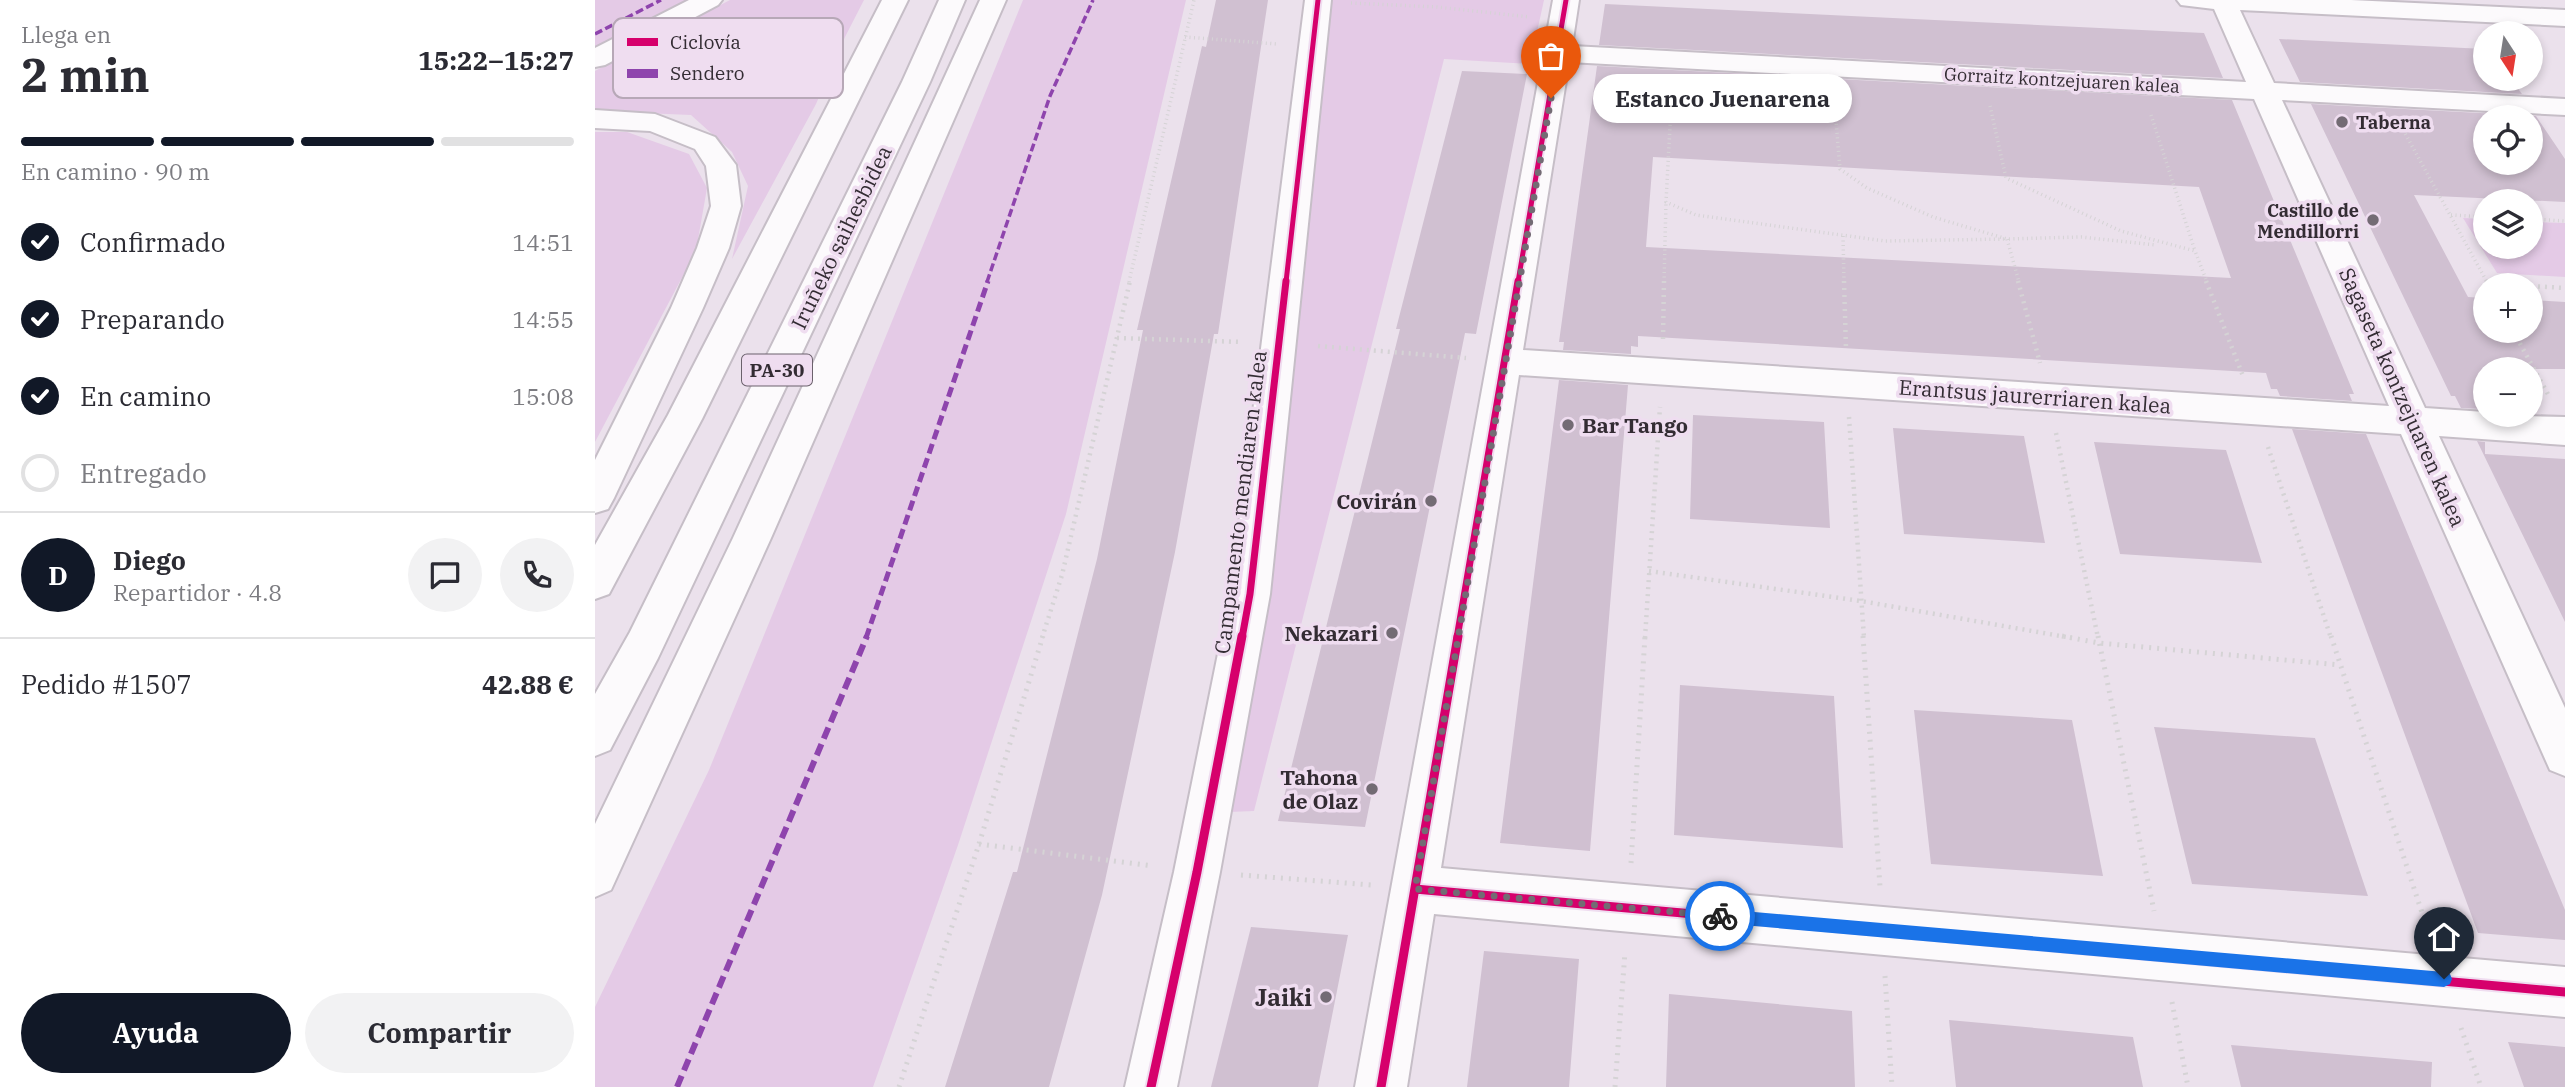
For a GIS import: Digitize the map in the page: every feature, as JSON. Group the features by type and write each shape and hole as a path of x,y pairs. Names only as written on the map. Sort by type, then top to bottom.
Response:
{"main road":[{"path":"674,18 709,0"},
{"name":"PA-30","path":"595,582 684,419 895,0"},
{"name":"Iruñeko saihesbidea","path":"595,736 650,633 910,95 952,0"},
{"path":"595,874 752,538 993,0"},
{"path":"2190,0 2565,18"},
{"name":"Campamento mendiaren kalea","path":"1151,1087 1197,872 1250,594 1318,1"},
{"name":"Sagaseta kontzejuaren kalea","path":"2223,1 2565,756"},
{"path":"1381,1087 1559,53 1564,10"},
{"path":"595,59 613,50"},
{"name":"Gorraitz kontzejuaren kalea","path":"1559,53 2565,107"},
{"path":"595,119 655,123 705,143 721,165 726,205 713,248 687,309 595,498"},
{"name":"Erantsus jaurerriaren kalea","path":"1505,361 2414,421 2559,416"},
{"path":"1415,889 2444,979 2565,992"}],"path":[{"path":"899,1087 979,844 1062,575 1194,0"},
{"path":"1318,1 1564,10"},
{"path":"1185,37 1313,47"},
{"path":"1615,1087 1662,371 1673,60"},
{"path":"1832,68 1840,169 1867,188 1933,217 2007,239"},
{"path":"1983,76 2006,178 2076,214 2163,246"},
{"path":"2141,84 2195,251 2256,411 2481,1087"},
{"path":"2385,97 2482,273"},
{"path":"1667,202 1696,215 1885,241 2081,237 2195,251"},
{"path":"2450,215 2473,216"},
{"path":"2543,220 2565,221"},
{"path":"1843,236 1847,383 1892,1087"},
{"path":"2007,239 2048,397 2188,1087"},
{"path":"2543,287 2565,288"},
{"path":"2519,343 2559,416"},
{"path":"1649,571 1861,601 2099,643 2340,665"}],"shaded area":[{"path":"595,0 688,0 653,18 613,18 613,39 595,48"},
{"path":"730,0 864,0 843,42 843,18 696,18"},
{"path":"1023,0 1186,0 1066,514 958,845 873,1087 595,1087 595,1007 709,770"},
{"path":"1330,0 1544,0 1530,64 1444,59 1254,811 1229,812"},
{"path":"613,62 613,98 819,98 732,259 748,186 732,152 691,115 595,111 595,71"},
{"path":"595,132 627,132 689,154 707,188 696,251 595,442"},
{"path":"2463,218 2473,218 2473,234"},
{"path":"2543,222 2565,223 2565,277 2543,276 2543,273 2497,273 2488,259 2543,259"}],"building":[{"path":"1216,0 1268,0 1218,334 1214,334 1175,552 1102,895 1049,1087 945,1087 1013,872 1017,872 1097,559 1143,330 1137,330 1202,46 1206,47"},
{"path":"1605,4 2204,33 2223,78 1599,45"},
{"path":"2279,39 2473,48 2473,91 2520,91 2522,94 2300,82"},
{"path":"1597,66 2232,100 2354,394 2349,394 2352,401 2280,396 2277,389 2271,389 2266,373 1638,336 1638,347 1631,346 1631,354 1563,350 1564,342 1559,342","holes":["1653,157 2199,187 2231,278 1646,247"]},
{"path":"1462,71 1527,74 1476,334 1465,333 1365,827 1278,821 1400,329 1396,329"},
{"path":"2311,104 2473,113 2473,175 2543,175 2543,126 2565,159 2565,202 2543,201 2543,189 2473,189 2473,198 2414,195 2468,297 2473,297 2473,343 2543,343 2543,301 2565,302 2565,369 2543,369 2543,357 2473,357 2473,408 2461,408 2455,396 2451,396"},
{"path":"1559,380 1628,385 1590,851 1500,843"},
{"path":"1693,415 1824,422 1830,528 1690,519"},
{"path":"1893,428 2024,436 2045,543 1904,534"},
{"path":"2292,429 2366,434 2565,910 2565,940 2478,933"},
{"path":"2477,441 2485,442 2485,454 2565,459 2565,622"},
{"path":"2094,442 2226,450 2262,563 2120,554"},
{"path":"1680,685 1834,696 1843,848 1674,835"},
{"path":"1914,710 2072,720 2103,876 1931,864"},
{"path":"2154,727 2315,738 2368,896 2192,884"},
{"path":"1251,927 1348,935 1318,1087 1211,1087"},
{"path":"1484,951 1579,959 1569,1087 1467,1087"},
{"path":"1669,994 1852,1011 1855,1087 1666,1087"},
{"path":"1949,1020 2133,1037 2143,1087 1956,1087"},
{"path":"2508,1042 2565,1047 2565,1087 2524,1087"},
{"path":"2231,1045 2432,1062 2431,1087 2241,1087"}],"marked path":[{"path":"626,18 661,0"},
{"path":"677,1087 874,620 1050,96 1093,0"},
{"path":"595,34 613,25"}],"cycle path":[{"path":"1151,1087 1197,872 1250,594 1318,0"},
{"path":"1381,1087 1566,0"},
{"path":"1415,889 2565,992"}],"way so far":[{"path":"1551,98 1415,889 1720,916"}],"place":[{"name":"Estanco Juenarena","path":"1551,98"},
{"name":"Taberna","path":"2342,122"},
{"name":"Castillo de Mendillorri","path":"2373,220"},
{"name":"Bar Tango","path":"1568,425"},
{"name":"Covirán","path":"1431,501"},
{"name":"Nekazari","path":"1392,633"},
{"name":"Tahona de Olaz","path":"1372,789"},
{"name":"Jaiki","path":"1326,997"}],"route":[{"path":"1720,916 2444,979"}]}
